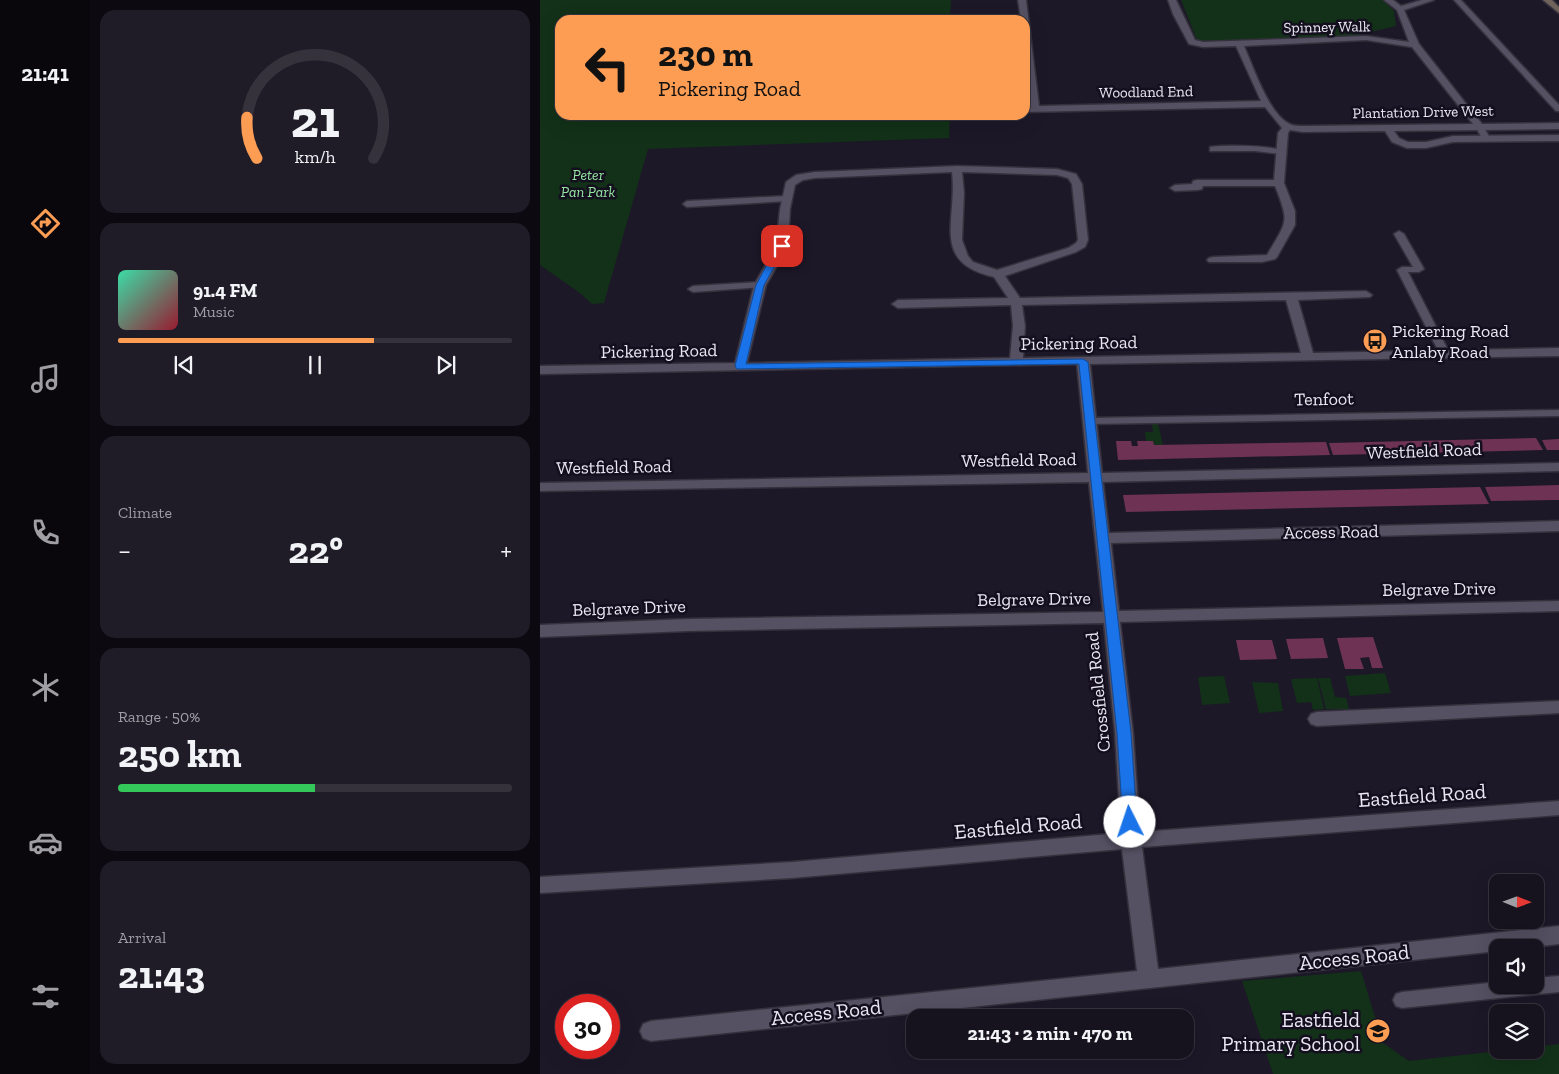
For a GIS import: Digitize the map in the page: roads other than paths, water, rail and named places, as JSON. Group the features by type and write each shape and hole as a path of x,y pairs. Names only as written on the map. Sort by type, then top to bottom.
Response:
{"main road":[{"path":"1547,0 1559,11"}],"street":[{"path":"1022,0 1024,15"},
{"name":"Spinney Walk","path":"1172,0 1177,14 1192,42 1203,45 1366,38 1415,45"},
{"path":"1388,0 1400,9"},
{"path":"1400,9 1430,0"},
{"path":"1400,9 1399,30 1415,45 1479,126"},
{"path":"1366,38 1399,30"},
{"path":"1213,260 1270,258 1290,225 1290,210 1278,183 1283,134 1288,127 1282,125 1267,104 1239,44"},
{"path":"1030,66 1035,109"},
{"name":"Woodland End","path":"1030,109 1267,104"},
{"name":"Plantation Drive West","path":"1288,127 1303,129 1559,126"},
{"path":"1388,128 1395,140 1408,145 1426,145 1453,139 1559,138"},
{"path":"740,366 760,285 782,246 786,199 790,184 800,177 957,169 1057,172 1072,176 1077,184 1083,240 1081,245 998,274 980,270 968,264 959,251 957,169"},
{"path":"1175,188 1198,187 1197,183 1278,183"},
{"path":"998,274 1016,301 1018,326 1016,361"},
{"path":"898,304 1366,295"},
{"path":"1291,296 1305,339 1308,356"},
{"name":"Pickering Road","path":"540,370 1016,361 1083,362 1559,352"},
{"name":"Crossfield Road","path":"1083,362 1124,733 1131,840"},
{"name":"Westfield Road","path":"540,487 1559,467"},
{"name":"Access Road","path":"1102,538 1559,526"},
{"name":"Belgrave Drive","path":"540,630 688,625 1559,606"},
{"path":"1317,719 1559,707"},
{"name":"Eastfield Road","path":"540,885 792,870 1131,840 1559,808"},
{"path":"1131,840 1149,979"},
{"name":"Access Road","path":"651,1031 1559,935"}],"lane":[{"path":"1457,0 1559,109"},
{"path":"1479,126 1486,138"},
{"path":"1213,149 1255,149 1281,152"},
{"path":"687,204 786,199"},
{"path":"1399,234 1418,269 1402,270 1445,354"},
{"path":"693,289 760,285"},
{"name":"Tenfoot","path":"1090,421 1559,413"},
{"path":"1402,1000 1559,984"}],"place":[{"name":"Pickering Road Anlaby Road","path":"1375,341"},
{"name":"Eastfield Primary School","path":"1378,1031"}],"park label":[{"name":"Peter Pan Park","path":"588,184"}]}
